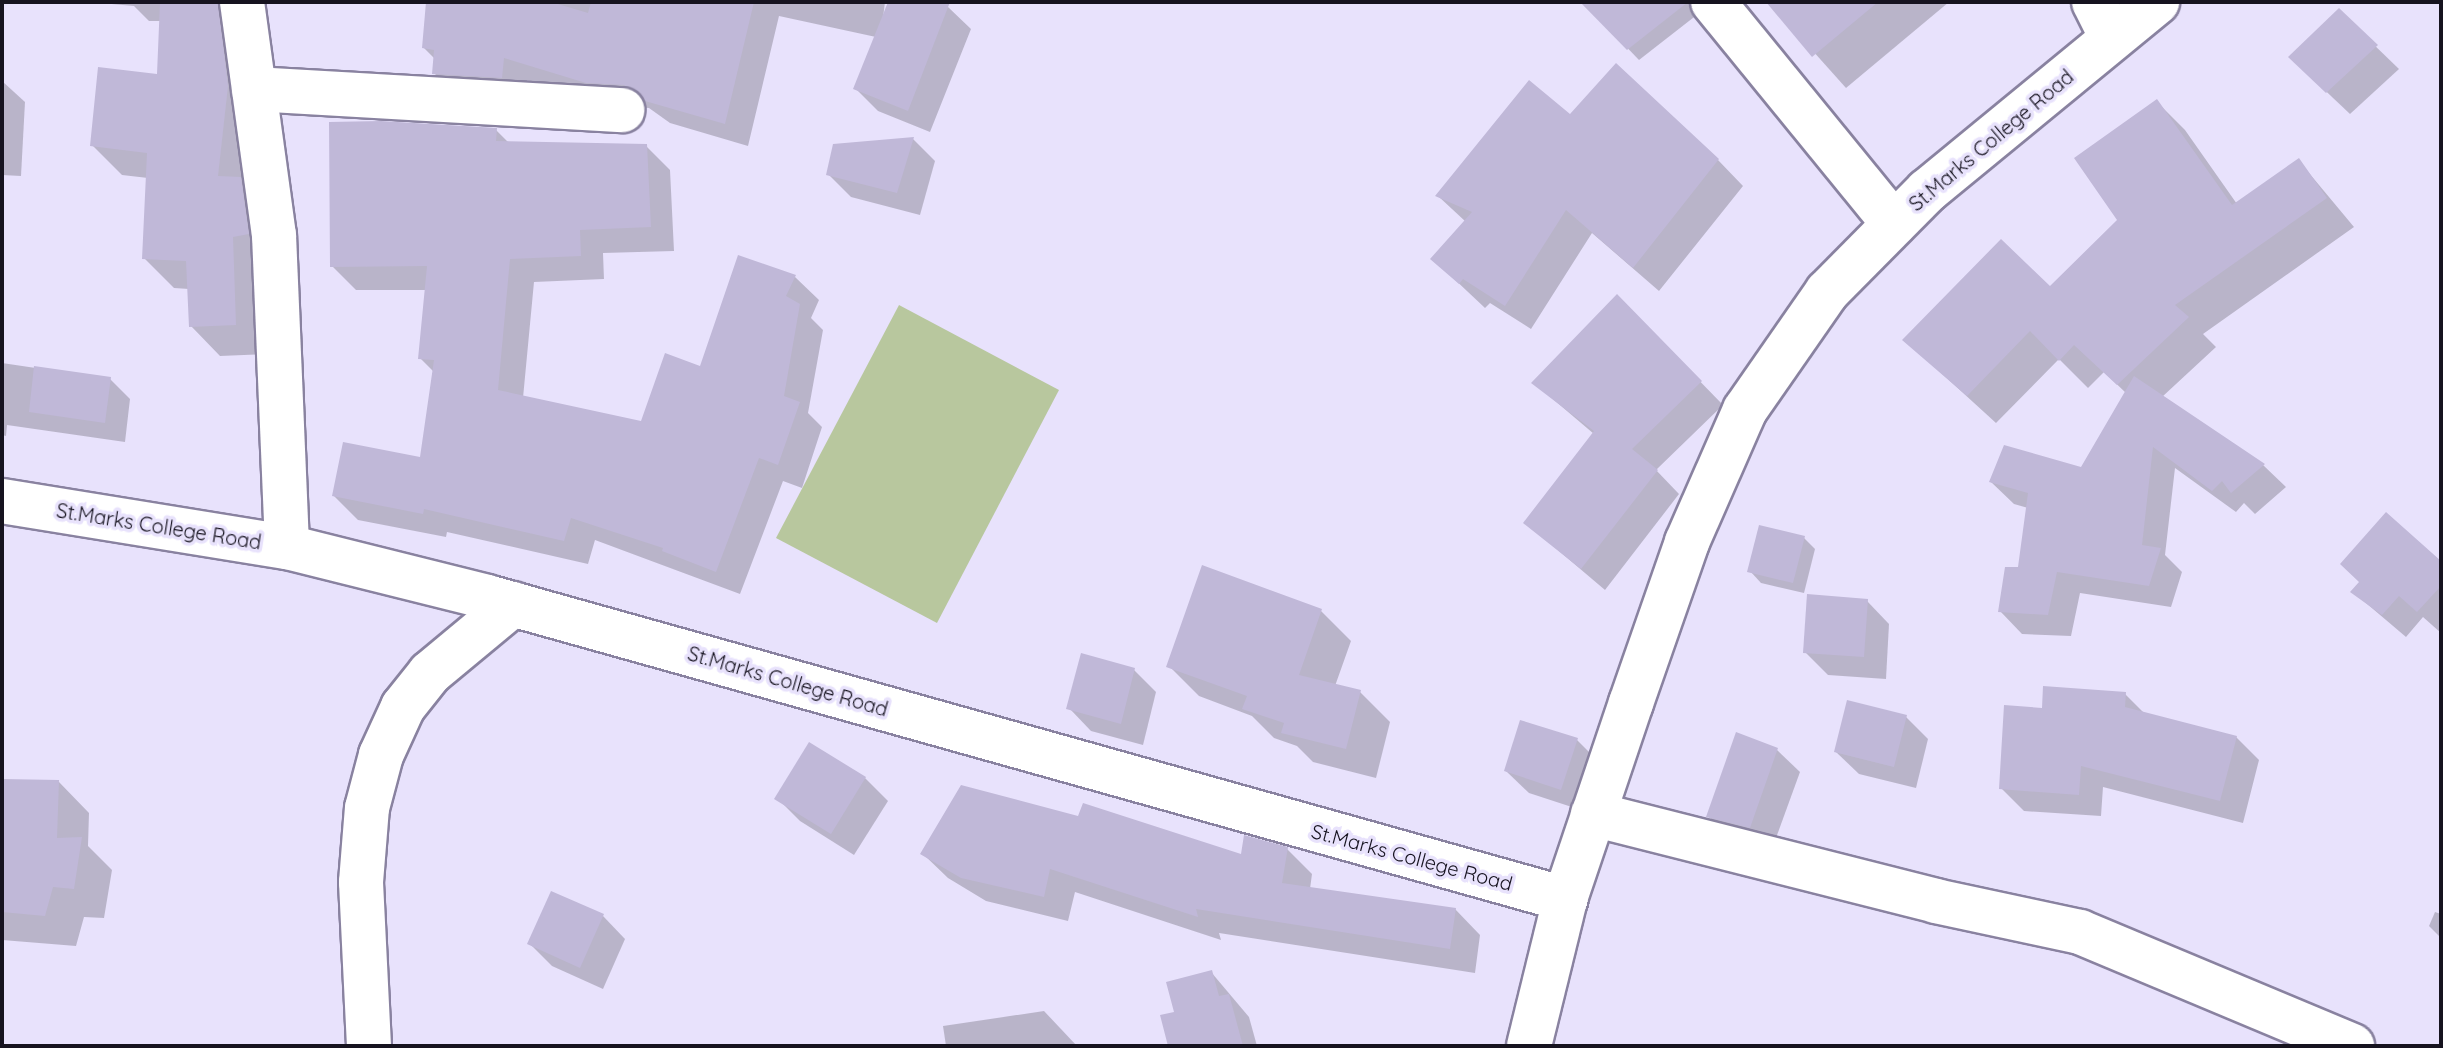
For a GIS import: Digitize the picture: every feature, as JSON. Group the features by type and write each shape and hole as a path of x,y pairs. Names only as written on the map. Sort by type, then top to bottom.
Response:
{"street":[{"path":"242,2 274,235 287,547"},
{"path":"1713,2 1894,224"},
{"name":"St.Marks College Road","path":"1529,1046 1565,899 1593,814 1687,542 1745,410 1827,292 1927,191 2103,20 2157,2"},
{"path":"254,89 622,110"},
{"name":"St.Marks College Road","path":"2,501 287,547 513,604 1565,899"},
{"path":"369,1046 361,882 367,808 381,755 403,707 430,673 513,604"},
{"path":"1593,814 1936,901 2080,932 2352,1046"}],"green space":[{"path":"899,305 1059,390 937,623 776,538"}],"building":[{"path":"160,2 218,2 228,86 218,176 241,177 249,234 233,237 236,325 189,327 186,261 142,259 147,153 90,146 98,67 157,74"},
{"path":"426,2 551,2 588,13 591,2 754,2 725,124 645,101 624,85 586,83 504,58 502,78 432,74 434,50 422,48"},
{"path":"888,2 950,2 908,111 853,89"},
{"path":"1580,2 1688,2 1627,50"},
{"path":"1766,2 1878,2 1812,57"},
{"path":"2339,8 2378,45 2326,93 2288,57"},
{"path":"1616,63 1719,159 1633,268 1566,210 1505,306 1463,279 1459,284 1430,259 1472,212 1435,196 1529,80 1570,114"},
{"path":"2157,99 2232,205 2299,158 2327,198 2175,305 2189,317 2117,385 2074,345 2059,361 2030,331 1967,396 1902,340 2001,239 2050,286 2117,220 2074,158"},
{"path":"381,121 497,128 496,141 647,144 651,227 580,230 581,256 510,259 498,390 641,421 665,353 700,366 738,255 796,275 786,296 800,304 784,396 800,402 778,465 759,458 716,572 662,551 663,548 571,518 564,541 424,509 423,514 332,496 343,442 420,457 434,360 418,359 427,266 330,267 329,122"},
{"path":"914,137 897,193 826,175 833,144"},
{"path":"1617,294 1702,381 1632,449 1658,470 1581,569 1523,523 1594,431 1531,383"},
{"path":"34,366 111,377 105,423 29,412"},
{"path":"2134,376 2265,464 2231,493 2222,481 2212,491 2153,447 2142,545 2161,548 2149,586 2057,572 2048,615 1998,612 2005,567 2018,567 2028,493 1989,482 2004,445 2081,467"},
{"path":"2386,512 2441,561 2441,586 2417,612 2399,596 2382,615 2350,592 2359,582 2340,564"},
{"path":"1759,525 1805,536 1793,583 1747,572"},
{"path":"1202,565 1322,609 1299,675 1361,690 1346,749 1281,733 1284,723 1242,709 1247,696 1166,667"},
{"path":"1807,594 1868,599 1864,657 1803,653"},
{"path":"1081,653 1135,668 1121,724 1066,709"},
{"path":"2043,686 2126,692 2125,707 2237,736 2220,801 2081,766 2079,795 1999,789 2004,705 2042,708"},
{"path":"1847,700 1907,715 1894,767 1834,752"},
{"path":"1520,720 1578,738 1561,790 1504,771"},
{"path":"1736,732 1778,748 1750,828 1706,817"},
{"path":"809,742 866,777 831,834 774,799"},
{"path":"2,779 59,780 57,838 82,837 74,889 53,887 45,916 2,912"},
{"path":"961,785 1078,816 1083,803 1241,854 1244,835 1288,847 1282,883 1456,908 1450,949 1196,909 1198,917 1050,869 1044,897 961,878 920,854"},
{"path":"551,891 604,914 580,968 527,944"},
{"path":"1212,970 1219,996 1229,994 1243,1046 1168,1046 1160,1015 1174,1012 1166,982"}]}
